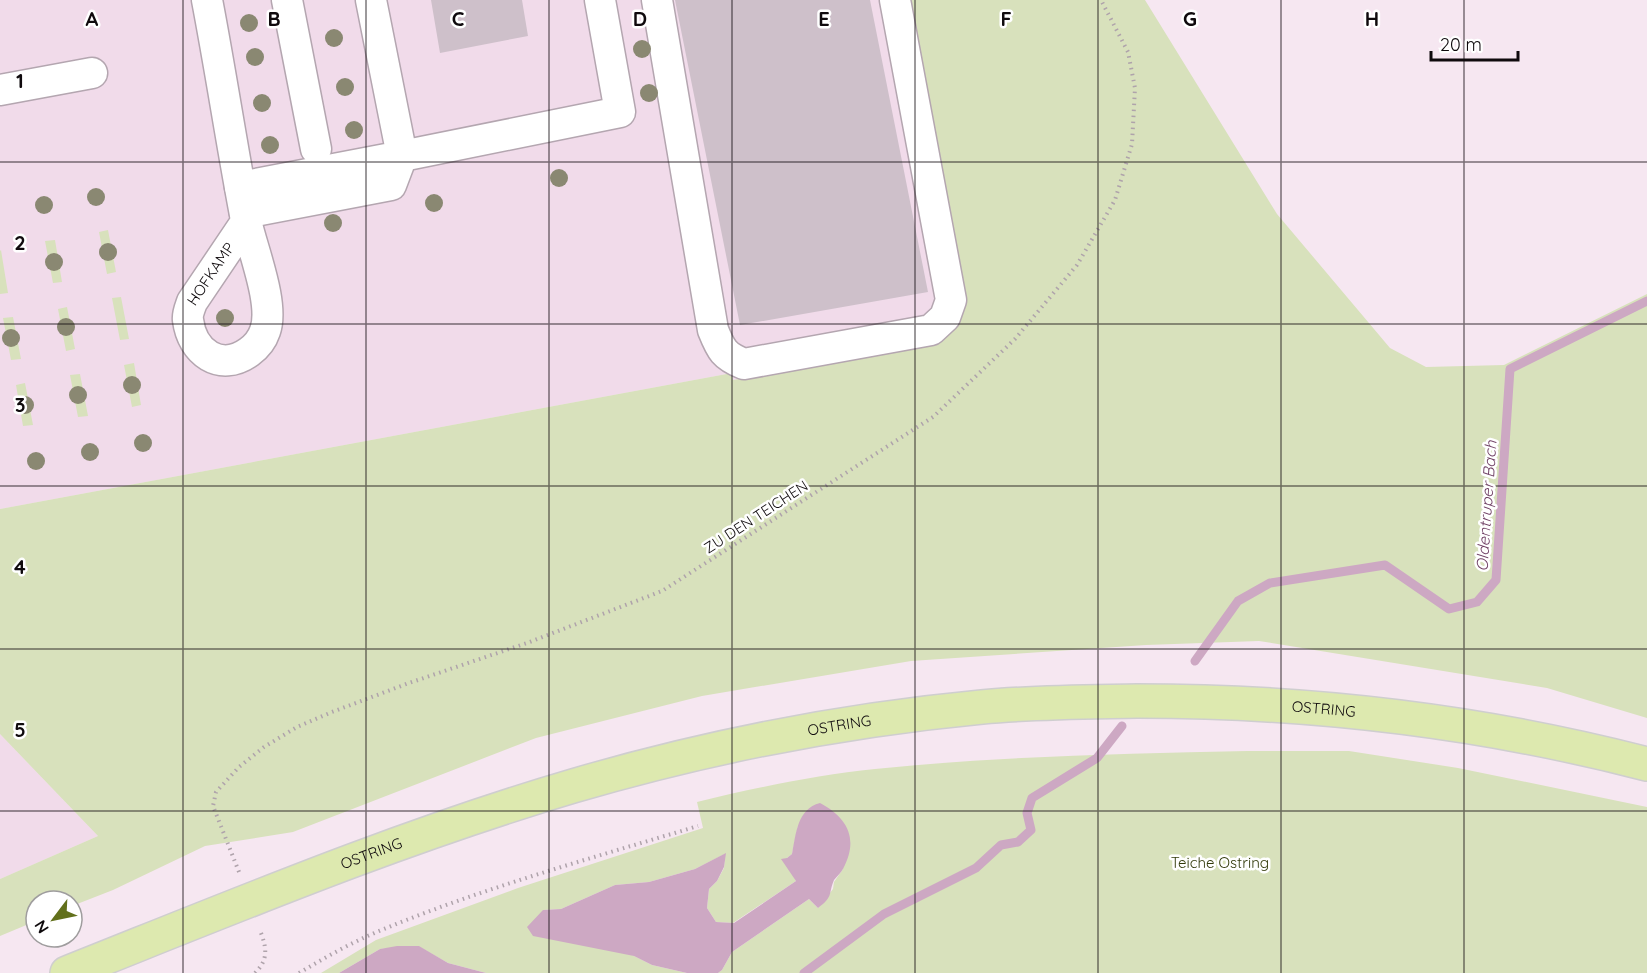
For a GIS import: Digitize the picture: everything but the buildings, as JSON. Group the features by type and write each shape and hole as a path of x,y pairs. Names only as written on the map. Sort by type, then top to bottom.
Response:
{"main road":[{"name":"OSTRING","path":"67,973 293,884 490,812 675,759 775,737 880,719 983,707 1088,702 1190,701 1296,706 1401,717 1502,732 1647,764"}],"street":[{"path":"207,0 244,207 402,156 620,112 600,0"},
{"path":"287,0 316,149"},
{"path":"371,0 402,156"},
{"path":"657,0 713,330 720,348 730,359 744,364 931,330 945,317 951,300 895,0"},
{"path":"0,90 92,73"}],"path":[{"name":"ZU DEN TEICHEN","path":"239,872 213,806 216,792 239,767 264,747 297,727 332,712 527,643 662,591 933,417 1015,339 1077,265 1115,200 1132,144 1134,88 1128,52 1101,0"},
{"path":"298,973 342,948 437,908 698,825"},
{"path":"255,973 263,965 267,949 261,933"}],"shaded area":[{"path":"0,0 910,0 966,306 943,341 733,380 732,373 0,509"},
{"path":"0,734 98,836 0,879"},
{"path":"820,803 838,815 848,830 850,839 848,858 834,880 829,898 818,908 809,899 732,952 718,973 687,973 652,965 634,956 533,936 527,927 543,910 561,909 615,885 649,882 695,869 726,853 724,867 717,881 709,889 707,908 716,922 734,923 796,881 781,859 792,854 802,816 812,806"},
{"path":"419,946 448,963 486,973 339,973 380,949"}],"green space":[{"path":"910,0 1145,0 1277,214 1390,348 1426,367 1504,365 1647,294 1647,718 1547,688 1259,641 1146,645 911,661 702,696 536,738 293,832 205,846 84,901 84,889 24,889 24,926 0,936 0,879 98,836 0,734 0,509 732,373 733,380 943,341 966,306"},
{"path":"108,230 116,272 107,274 99,232"},
{"path":"55,240 62,282 53,283 45,241"},
{"path":"0,251 8,293 0,294"},
{"path":"121,297 129,339 120,340 112,298"},
{"path":"67,307 75,349 66,351 58,309"},
{"path":"13,317 21,359 11,360 3,318"},
{"path":"134,363 141,405 132,407 124,365"},
{"path":"80,374 88,416 78,417 70,375"},
{"path":"25,383 33,425 23,426 16,385"},
{"name":"Teiche Ostring","path":"1349,751 1458,768 1647,807 1647,973 718,973 732,952 809,899 818,908 833,889 834,882 843,869 798,826 792,854 787,858 796,881 733,923 716,922 707,908 709,889 717,881 724,868 725,854 695,869 649,882 615,885 561,909 543,910 652,965 687,973 486,973 448,963 418,946 380,949 339,973 321,973 376,940 518,888 703,828 697,802 786,782 875,769 1061,756"}],"waterway":[{"name":"Oldentruper Bach","path":"1195,661 1238,601 1270,583 1385,565 1449,609 1477,602 1496,580 1510,369 1647,301"},
{"name":"Oldentruper Bach","path":"804,973 884,914 976,868 1001,845 1018,842 1031,830 1027,813 1032,798 1097,758 1122,726"}]}
